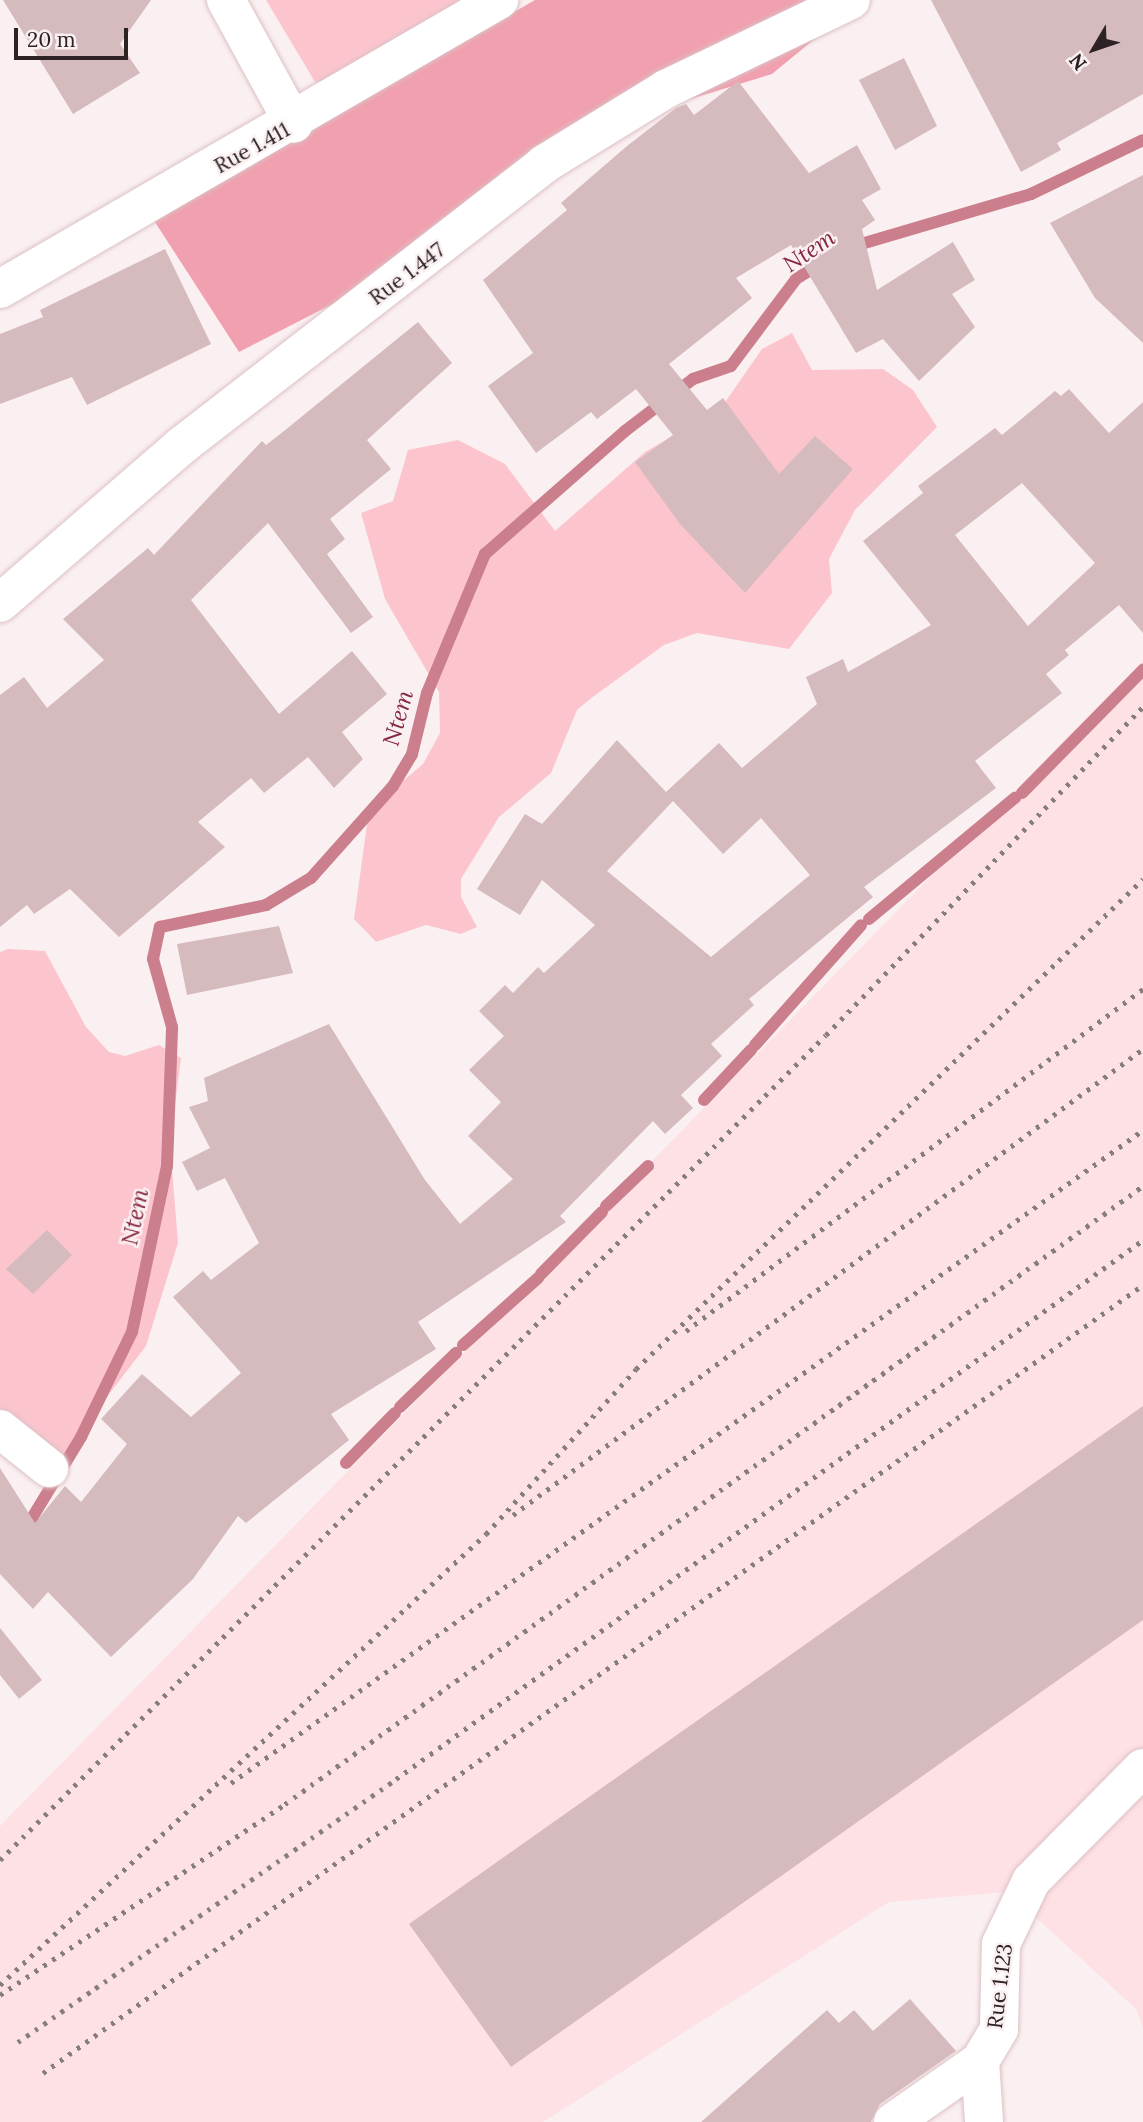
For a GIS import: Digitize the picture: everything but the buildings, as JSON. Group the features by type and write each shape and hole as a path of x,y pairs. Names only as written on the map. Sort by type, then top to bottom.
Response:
{"street":[{"path":"226,0 294,124"},
{"name":"Rue 1.411","path":"0,289 294,124 499,0"},
{"name":"Rue 1.447","path":"0,603 181,446 544,164 666,89 851,0"},
{"path":"0,1429 50,1468"},
{"name":"Rue 1.123","path":"893,2122 980,2061 999,2029 1001,1944 1031,1881 1143,1768"},
{"path":"980,2061 984,2122"}],"shaded area":[{"path":"266,0 483,0 356,76 315,82"},
{"path":"535,0 839,0 840,18 772,74 543,144 397,271 239,352 153,219"},
{"path":"792,333 812,370 883,369 913,390 937,427 855,510 829,559 832,593 789,649 697,633 664,645 590,699 577,710 551,773 499,817 461,879 461,897 477,927 461,934 426,925 376,942 354,919 369,810 423,764 440,733 439,692 385,599 361,513 393,501 408,450 458,440 505,464 555,531 645,452 721,408 762,349"},
{"path":"1143,660 1143,2028 1136,2009 1008,1892 889,1902 543,2122 0,2122 0,1826"},
{"path":"8,949 45,951 86,1027 109,1052 125,1056 159,1045 181,1058 170,1144 178,1243 146,1346 90,1419 68,1460 0,1415 0,952"}],"waterway":[{"name":"Ntem","path":"851,247 1031,194 1143,140"},
{"name":"Ntem","path":"0,1552 32,1518 81,1437 132,1332 167,1166 172,1027 153,959 160,927 266,905 311,878 393,786 412,754 427,693 485,554 625,431 693,379 731,366 796,279 820,264"},
{"path":"1022,793 1143,670"},
{"path":"869,919 1015,798"},
{"path":"755,1045 861,925"},
{"path":"704,1100 751,1050"},
{"path":"606,1206 648,1166"},
{"path":"541,1274 602,1212"},
{"path":"463,1345 538,1278"},
{"path":"400,1407 456,1353"},
{"path":"346,1463 395,1413"}],"railway":[{"path":"0,1860 826,1035 1143,707"},
{"path":"0,1985 486,1534 636,1369 1143,879"},
{"path":"686,1331 1143,989"},
{"path":"513,1515 1143,1049"},
{"path":"231,1783 1143,1130"},
{"path":"0,1995 285,1804 1143,1186"},
{"path":"18,2042 396,1779 1143,1240"},
{"path":"43,2073 1143,1285"}]}
